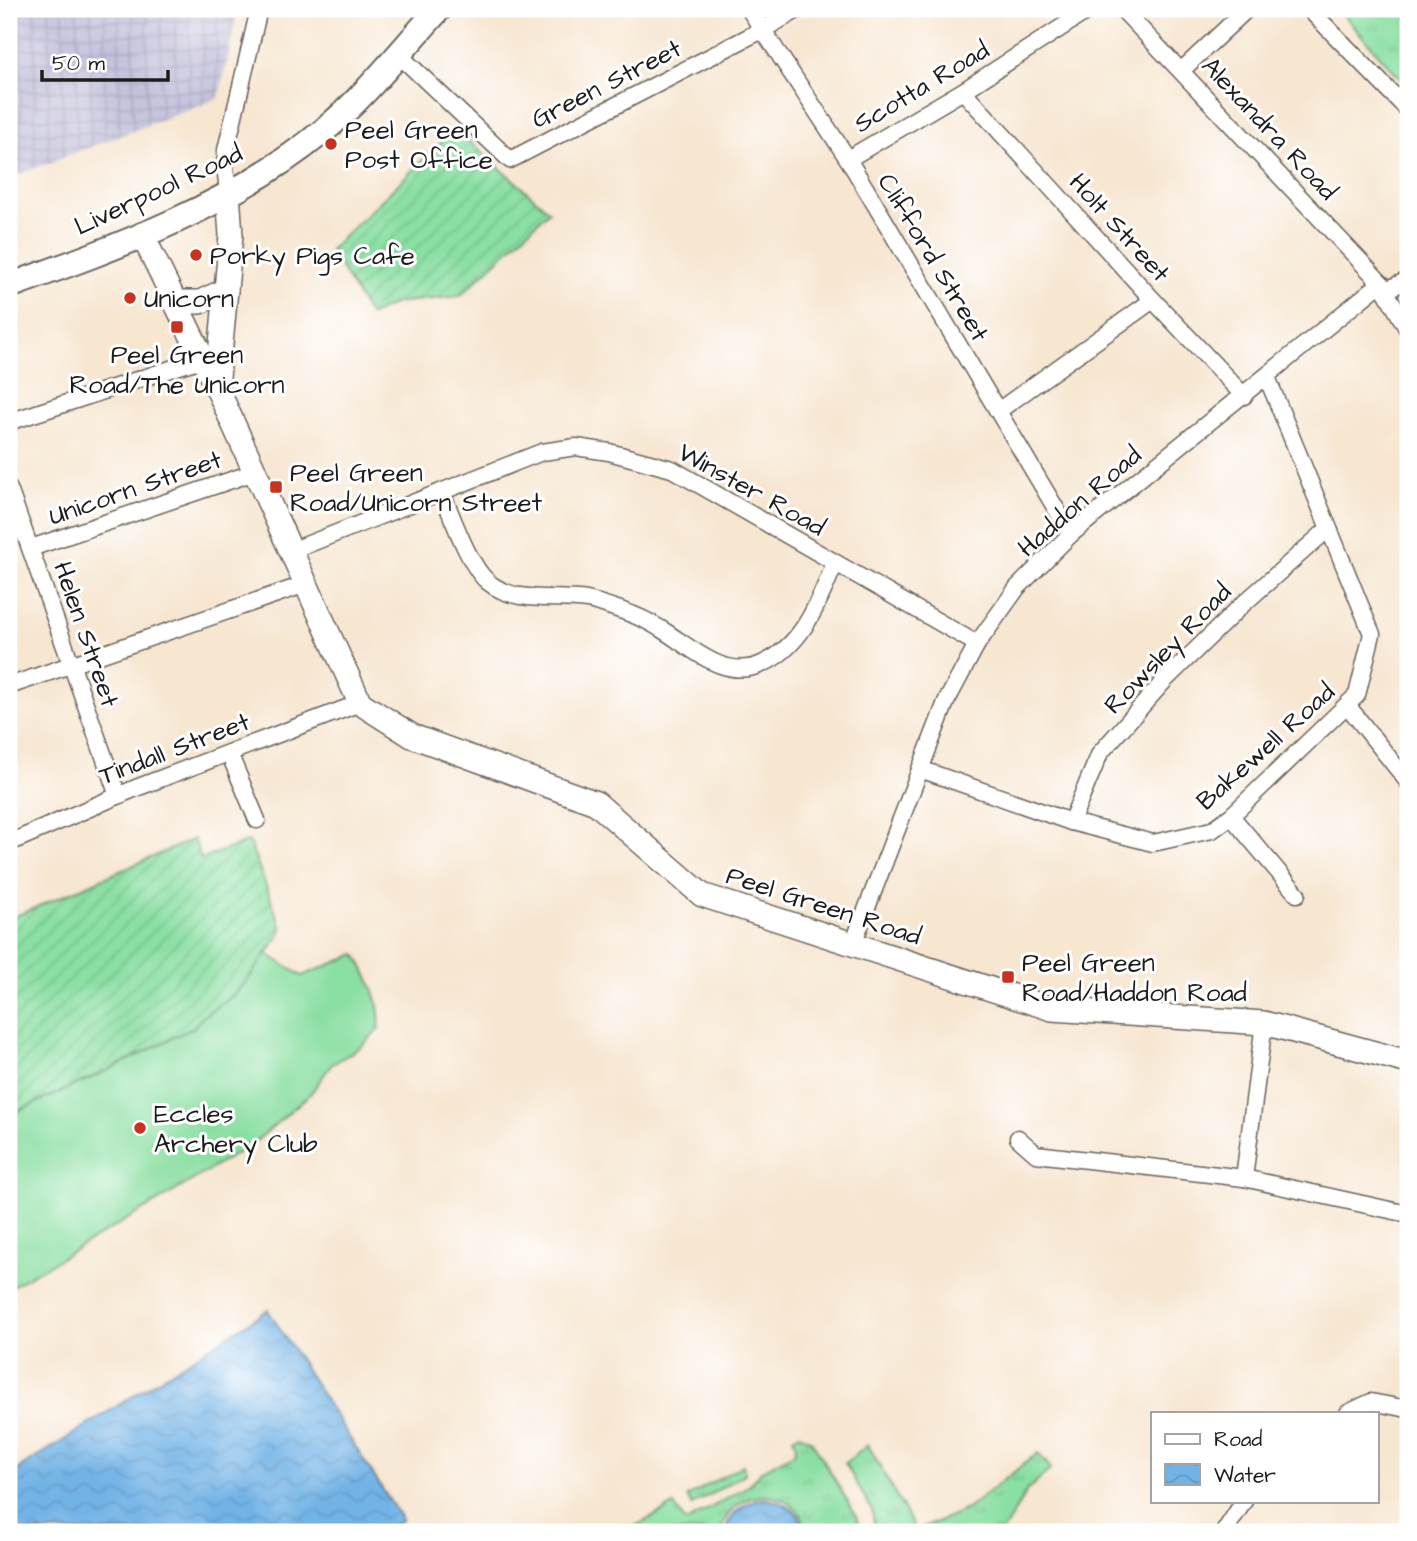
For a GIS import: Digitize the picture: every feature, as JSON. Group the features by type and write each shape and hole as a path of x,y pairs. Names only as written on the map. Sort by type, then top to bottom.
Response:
{"main road":[{"name":"Liverpool Road","path":"9,286 142,234 265,172 325,130 439,9"}],"street":[{"path":"217,388 231,234 226,150 258,9"},
{"name":"Clifford Street","path":"749,9 848,159 1071,534"},
{"name":"Green Street","path":"398,54 510,160 799,9"},
{"name":"Scotta Road","path":"848,159 962,91 1090,9"},
{"name":"Alexandra Road","path":"1122,9 1383,286 1408,330"},
{"path":"1182,70 1247,9"},
{"path":"1309,9 1408,110"},
{"name":"Holt Street","path":"962,91 1244,396"},
{"path":"142,234 217,388 360,703"},
{"name":"Haddon Road","path":"853,944 946,702 976,644 1017,588 1071,534 1267,377 1383,286 1408,280"},
{"path":"175,302 200,302 226,290"},
{"path":"998,411 1153,300"},
{"path":"9,422 201,359"},
{"name":"Bakewell Road","path":"920,769 1071,822 1153,843 1212,831 1357,695 1372,634 1267,377"},
{"name":"Winster Road","path":"291,551 542,452 576,447 609,452 672,470 976,644"},
{"name":"Unicorn Street","path":"31,548 254,472"},
{"name":"Helen Street","path":"9,489 118,796"},
{"path":"442,493 475,570 491,584 520,597 587,600 625,611 660,628 715,664 742,668 761,664 778,654 801,634 835,563"},
{"name":"Rowsley Road","path":"1071,822 1100,753 1165,680 1242,605 1328,529"},
{"path":"9,687 306,584"},
{"name":"Tindall Street","path":"9,844 118,796 360,703"},
{"name":"Peel Green Road","path":"360,703 412,736 596,803 702,895 1052,1009 1265,1023 1408,1062"},
{"path":"1347,705 1408,782"},
{"path":"229,753 257,820"},
{"path":"1231,816 1297,894"},
{"path":"1244,1178 1265,1023"},
{"path":"1018,1139 1036,1154 1244,1178 1408,1214"},
{"path":"1350,1412 1371,1402 1408,1409"},
{"path":"1224,1532 1243,1502"}],"shaded area":[{"path":"9,9 238,9 219,98 9,178"}],"green space":[{"path":"1338,9 1408,9 1408,87"},
{"path":"455,129 549,211 460,296 395,303 370,316 330,250"},
{"path":"194,839 201,859 249,841 282,929 278,938 243,986 194,1027 109,1070 9,1115 9,919"},
{"name":"Eccles Archery Club","path":"266,953 302,976 356,954 376,999 379,1029 362,1046 331,1065 310,1094 255,1142 9,1288 9,1115 109,1070 194,1027 203,1017 241,989"},
{"path":"800,1434 812,1441 856,1516 856,1532 808,1532 801,1516 791,1505 778,1498 764,1496 750,1498 738,1505 727,1516 720,1532 625,1532 674,1505 685,1522 690,1520 748,1486 761,1471 795,1452 796,1444 793,1438"},
{"path":"868,1445 916,1531 967,1509 1038,1453 1051,1469 1027,1490 1003,1532 875,1532 872,1510 845,1463"},
{"path":"743,1465 745,1474 692,1505 687,1497"}],"water":[{"path":"268,1310 402,1520 383,1532 9,1532 9,1475"},
{"path":"765,1499 779,1502 796,1513 805,1532 724,1532 739,1509"}],"place":[{"name":"Peel Green Post Office","path":"331,144"},
{"name":"Porky Pigs Cafe","path":"196,255"},
{"name":"Unicorn","path":"130,298"},
{"name":"Peel Green Road/The Unicorn","path":"177,327"},
{"name":"Peel Green Road/Unicorn Street","path":"276,487"},
{"name":"Peel Green Road/Haddon Road","path":"1008,977"},
{"name":"Eccles Archery Club","path":"140,1128"}]}
